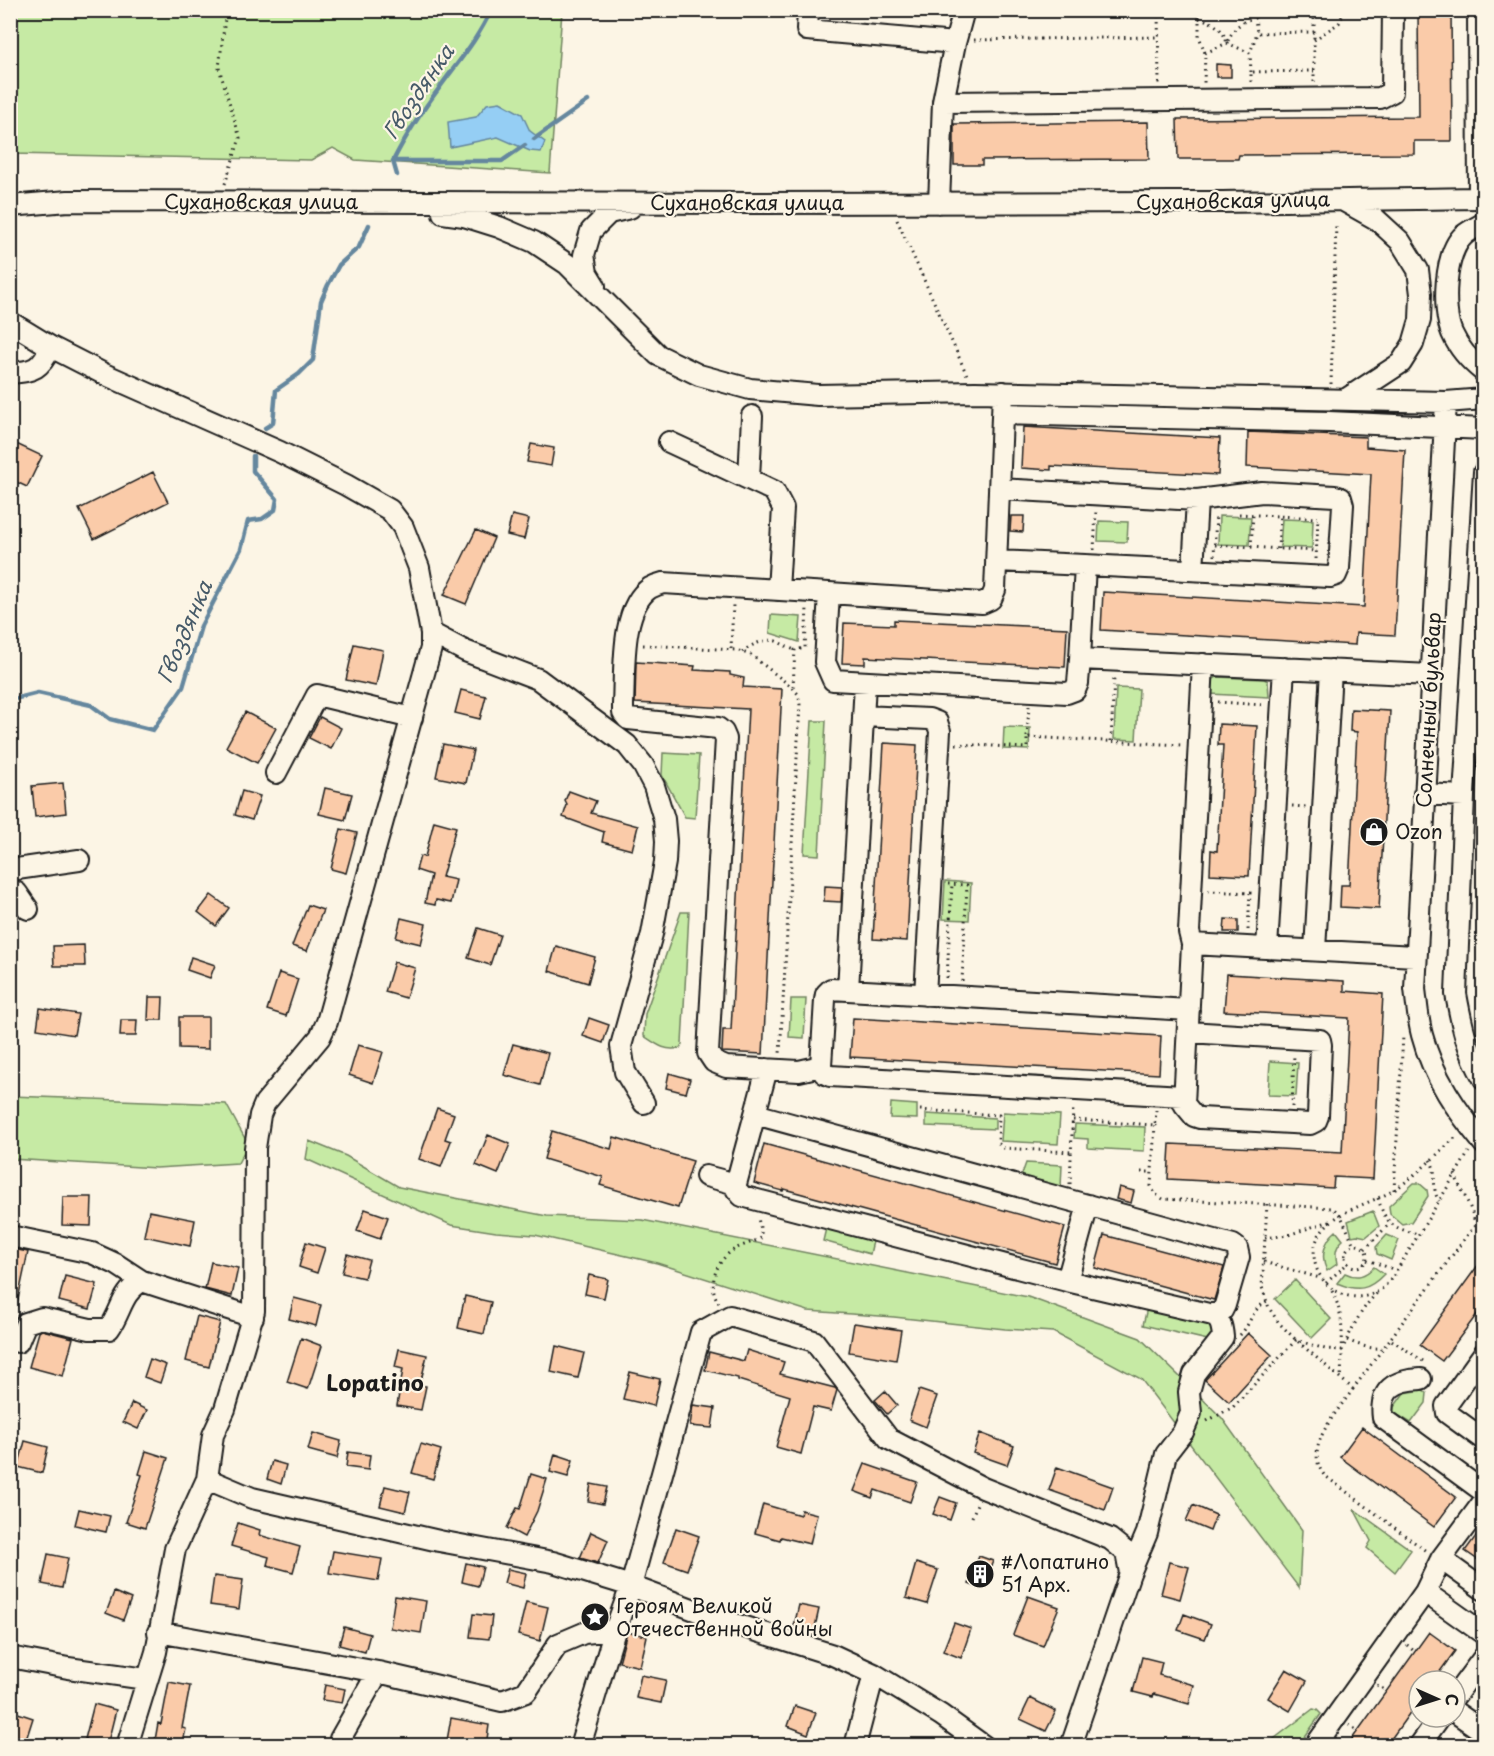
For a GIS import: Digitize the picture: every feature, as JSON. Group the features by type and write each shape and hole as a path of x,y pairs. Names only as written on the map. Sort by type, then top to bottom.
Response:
{"street":[{"path":"808,10 807,30 955,43"},
{"path":"939,203 943,102 964,10"},
{"path":"943,102 1380,98 1392,92 1393,10"},
{"path":"1478,10 1481,198"},
{"name":"Сухановская улица","path":"10,206 68,201 489,204 1481,198"},
{"path":"1338,399 1401,363 1413,344 1420,320 1421,294 1418,270 1400,241 1376,219 1342,200"},
{"path":"604,301 588,273 584,255 591,231 609,213 650,202"},
{"path":"384,203 464,216 499,227 534,242 567,264 658,355 699,375 750,389 818,395 975,392 1446,402 1484,399"},
{"path":"1484,223 1462,237 1448,265 1446,299 1451,331 1467,359 1484,372"},
{"path":"10,322 51,347 104,374 280,452 390,510 403,527 419,568 431,633 431,648 327,1022 320,1037 265,1103 260,1115 255,1148 256,1297 253,1317 225,1409 213,1436 207,1479 175,1549 156,1652 146,1678 127,1746"},
{"path":"10,373 30,371 36,368 42,364 51,347"},
{"path":"821,1066 799,1071 726,1067 714,1062 708,1053 726,739 718,728 628,719 623,713 626,644 631,616 638,602 649,589 663,583 982,603 991,599 995,590 1003,393"},
{"name":"Солнечный бульвар","path":"1446,402 1415,989 1422,1034 1433,1067 1476,1148"},
{"path":"1003,414 1329,422 1484,429"},
{"path":"749,479 752,416"},
{"path":"669,442 774,491 783,508 778,590"},
{"name":"Солнечный бульвар","path":"1483,1075 1471,1056 1456,994 1464,796 1478,640 1484,472"},
{"path":"996,561 1330,577 1336,575 1340,568 1343,505 1341,498 1335,496 1262,492 1220,508 1197,500 1000,489"},
{"path":"1197,500 1203,571"},
{"path":"829,593 825,662 831,677 837,681 1067,693 1075,690 1078,683 1089,565"},
{"path":"431,633 465,651 538,679 627,745 643,765 654,786 664,819 665,862 652,934 621,1046 625,1072 644,1103"},
{"path":"1080,658 1431,675"},
{"path":"1188,1032 1320,1040 1322,1045 1316,1121 1310,1124 1200,1118 1194,1116 1184,1104 1192,944 1189,932 1203,664"},
{"path":"1267,948 1284,668"},
{"path":"1315,950 1331,670"},
{"path":"848,990 865,683"},
{"path":"276,773 317,695 412,718"},
{"path":"863,716 937,722 940,731 925,995"},
{"path":"1424,794 1464,796"},
{"path":"10,870 79,860"},
{"path":"10,889 17,892 28,909"},
{"path":"1192,944 1415,956"},
{"path":"1183,1096 831,1076 824,1072 821,1066 826,994 831,989 925,995 962,988 1189,1010"},
{"path":"773,1070 755,1114 736,1184 738,1193 1067,1281 1213,1315 1222,1325 1223,1337 1194,1374 1190,1392 1191,1413 1183,1431 1166,1454 1147,1533 1130,1573 1071,1746"},
{"path":"755,1114 1233,1245 1237,1248 1239,1257 1225,1305 1222,1311 1213,1315"},
{"path":"706,1176 736,1184"},
{"path":"1067,1281 1088,1205"},
{"path":"10,1236 92,1253 116,1263 142,1281 253,1317"},
{"path":"18,1342 26,1323 42,1318 90,1329 109,1329 131,1288 142,1281"},
{"path":"580,1746 615,1630 631,1586 701,1332 730,1316 814,1341 889,1439 983,1488 1110,1539 1126,1552 1130,1573"},
{"path":"1484,1353 1448,1400 1446,1406 1447,1413 1484,1440"},
{"path":"1423,1370 1394,1384 1386,1394 1382,1406 1383,1418 1484,1492"},
{"path":"207,1479 252,1498 439,1540 553,1562 631,1586 716,1618 832,1655 874,1674 941,1715 984,1746"},
{"path":"1315,1746 1425,1592 1441,1560 1484,1501"},
{"path":"1441,1560 1484,1590"},
{"path":"1425,1592 1484,1634"},
{"path":"158,1632 378,1672 502,1701 526,1692 558,1644 584,1633 615,1630"},
{"path":"1467,1679 1484,1656"},
{"path":"10,1657 68,1668 146,1678"},
{"path":"339,1746 340,1739 378,1672"},
{"path":"855,1746 874,1674"},
{"path":"1467,1720 1484,1732"},
{"path":"1419,1746 1431,1729"}],"path":[{"path":"217,202 240,138 219,68 226,10"},
{"path":"1158,10 1159,100"},
{"path":"1198,10 1199,36 1205,53 1203,100"},
{"path":"1251,99 1250,53 1257,33 1255,10"},
{"path":"1314,10 1314,99"},
{"path":"1314,40 1339,23 1345,10"},
{"path":"1199,18 1220,28 1225,34 1227,43"},
{"path":"1205,53 1227,43 1230,35 1242,22 1255,18"},
{"path":"1257,33 1314,32"},
{"path":"955,43 963,40 1026,38 1158,37"},
{"path":"1227,43 1250,53"},
{"path":"1251,72 1314,71"},
{"path":"896,203 897,219 975,392"},
{"path":"1336,224 1338,399"},
{"path":"1089,565 1097,494"},
{"path":"1203,571 1215,545 1220,508"},
{"path":"1235,514 1318,518 1315,576"},
{"path":"1251,547 1253,515"},
{"path":"1278,549 1280,516"},
{"path":"1215,545 1317,550"},
{"path":"742,652 748,647 767,641 775,641 795,650 805,648 808,592"},
{"path":"731,649 733,604"},
{"path":"626,644 731,649 742,652 751,655 798,694 800,705 773,1070"},
{"path":"793,688 795,650"},
{"path":"1111,741 1115,660"},
{"path":"939,744 1026,748 1029,691"},
{"path":"1201,701 1281,706"},
{"path":"1027,737 1199,746"},
{"path":"1276,805 1323,808"},
{"path":"931,883 967,885 962,988"},
{"path":"952,884 947,978 962,988"},
{"path":"1191,890 1270,894"},
{"path":"1246,947 1250,893"},
{"path":"1394,1190 1403,1036"},
{"path":"1291,1123 1295,1037"},
{"path":"1069,1200 1074,1090"},
{"path":"1156,1095 1151,1186 1155,1194 1163,1199 1333,1208 1354,1245"},
{"path":"920,1110 999,1114 998,1143 1003,1148 1071,1152"},
{"path":"1073,1120 1155,1125"},
{"path":"1265,1238 1288,1235 1339,1217 1394,1190 1455,1138"},
{"path":"1342,1350 1367,1303 1381,1290 1396,1270 1455,1174 1476,1148"},
{"path":"1430,1160 1435,1172 1434,1194 1439,1201"},
{"path":"1141,1172 1152,1172"},
{"path":"1455,1174 1461,1191 1471,1207 1475,1224"},
{"path":"1378,1198 1382,1212 1390,1223 1401,1230 1419,1234"},
{"path":"730,1316 716,1300 713,1288 715,1272 725,1257 736,1249 762,1237 757,1216 758,1200"},
{"path":"1266,1204 1262,1287 1269,1308 1279,1323 1296,1340 1353,1389"},
{"path":"1441,1560 1324,1475 1319,1469 1319,1437 1484,1213"},
{"path":"1339,1217 1322,1232 1314,1251 1317,1272 1331,1289 1341,1318 1341,1378"},
{"path":"1365,1249 1390,1223"},
{"path":"1354,1245 1361,1246 1365,1249 1367,1260 1359,1267 1354,1267 1348,1263 1345,1255 1347,1249 1354,1245"},
{"path":"1367,1260 1396,1270"},
{"path":"1264,1262 1322,1278"},
{"path":"1326,1283 1348,1263"},
{"path":"1331,1289 1348,1297 1366,1297 1381,1290"},
{"path":"1390,1339 1423,1370"},
{"path":"1296,1340 1325,1349 1342,1350"},
{"path":"1201,1426 1233,1407 1296,1340"},
{"path":"1347,1340 1359,1345 1384,1348"}],"green space":[{"path":"11,11 562,11 550,173 355,160 333,148 311,160 11,154"},
{"path":"1219,516 1251,517 1249,545 1218,544"},
{"path":"1282,519 1313,520 1312,548 1280,547"},
{"path":"1099,521 1128,522 1127,542 1098,541"},
{"path":"771,615 801,617 799,642 770,633"},
{"path":"1217,677 1264,679 1268,681 1269,697 1210,694 1210,681"},
{"path":"1116,688 1139,689 1136,740 1114,739"},
{"path":"812,721 826,721 819,855 804,854"},
{"path":"1004,727 1030,728 1029,750 1003,749"},
{"path":"663,753 699,755 695,818 685,817 662,775"},
{"path":"945,881 971,883 969,920 943,919"},
{"path":"681,912 689,912 682,1044 680,1048 670,1049 644,1036 645,1014"},
{"path":"791,999 806,999 804,1038 789,1037"},
{"path":"1270,1061 1298,1063 1296,1096 1268,1095"},
{"path":"11,1096 226,1104 248,1144 238,1163 156,1168 11,1159"},
{"path":"891,1103 917,1105 917,1119 890,1118"},
{"path":"1003,1112 1060,1115 1058,1144 1001,1141"},
{"path":"926,1114 995,1118 995,1129 926,1126"},
{"path":"1075,1124 1145,1127 1144,1151 1088,1148 1088,1139 1074,1138"},
{"path":"309,1141 346,1156 399,1187 547,1216 642,1220 1028,1297 1140,1338 1222,1418 1302,1530 1299,1588 1141,1379 1053,1332 808,1311 657,1263 535,1235 451,1225 306,1159"},
{"path":"1026,1163 1062,1165 1061,1187 1021,1177"},
{"path":"1414,1183 1419,1183 1427,1190 1428,1196 1411,1222 1402,1224 1390,1214 1389,1206"},
{"path":"1373,1211 1379,1226 1366,1237 1352,1236 1348,1221"},
{"path":"827,1224 874,1237 870,1254 823,1241"},
{"path":"1336,1231 1343,1240 1336,1251 1337,1264 1327,1271 1324,1250"},
{"path":"1387,1235 1399,1240 1391,1260 1377,1254 1376,1247"},
{"path":"1374,1267 1384,1274 1368,1286 1351,1288 1337,1283 1345,1273 1361,1276"},
{"path":"1295,1280 1331,1319 1312,1338 1275,1299"},
{"path":"1147,1308 1216,1324 1212,1341 1143,1325"},
{"path":"1423,1390 1427,1393 1426,1403 1411,1423 1393,1412 1404,1393"},
{"path":"1354,1509 1411,1550 1395,1572 1367,1548 1371,1541"},
{"path":"1313,1709 1321,1714 1299,1745 1266,1745"}],"water":[{"path":"500,102 522,114 530,131 545,142 541,152 530,151 498,137 450,147 448,122 476,117 487,104"}],"building":[{"path":"1418,10 1451,10 1452,141 1414,141 1414,154 1239,155 1238,159 1178,159 1177,119 1419,117"},
{"path":"1216,64 1231,65 1231,77 1216,77"},
{"path":"1148,122 1149,159 982,160 982,165 954,165 954,124"},
{"path":"1023,427 1220,438 1218,475 1051,466 1051,470 1021,468"},
{"path":"1248,432 1366,437 1366,447 1405,450 1395,635 1356,633 1355,645 1101,630 1103,592 1364,607 1371,474 1247,467"},
{"path":"10,441 42,456 27,487 10,479"},
{"path":"531,444 554,448 551,466 527,462"},
{"path":"153,472 168,502 94,539 79,509"},
{"path":"512,515 529,519 524,539 507,535"},
{"path":"1011,516 1024,516 1023,532 1010,531"},
{"path":"476,530 494,538 466,604 444,595"},
{"path":"894,620 1067,628 1065,667 865,657 865,664 842,663 844,623 894,625"},
{"path":"354,644 383,650 376,686 346,680"},
{"path":"636,662 695,666 694,670 730,672 730,675 744,678 743,687 782,689 763,1054 722,1052 723,1030 731,1030 748,709 635,703"},
{"path":"461,690 486,696 480,719 455,713"},
{"path":"1351,709 1390,711 1379,909 1340,907 1341,885 1349,885 1357,732 1350,731"},
{"path":"245,712 276,728 257,763 226,747"},
{"path":"320,717 341,728 331,749 309,738"},
{"path":"1219,724 1257,726 1249,876 1210,874 1211,850 1217,851 1223,745 1218,745"},
{"path":"884,743 917,745 907,941 873,939"},
{"path":"443,744 473,750 466,783 436,777"},
{"path":"63,783 66,813 35,817 32,786"},
{"path":"325,788 352,794 345,820 319,814"},
{"path":"242,791 260,796 252,820 235,815"},
{"path":"569,791 596,801 591,813 638,826 632,850 602,842 604,832 563,817"},
{"path":"434,821 456,827 442,877 456,880 451,903 436,900 435,905 425,903 431,875 416,870 420,856 425,857"},
{"path":"341,829 357,833 346,873 331,869"},
{"path":"825,886 842,887 841,902 824,901"},
{"path":"211,895 229,908 216,926 198,912"},
{"path":"308,905 323,910 307,951 292,946"},
{"path":"401,918 426,924 421,944 396,938"},
{"path":"1225,919 1238,920 1238,932 1224,932"},
{"path":"478,928 500,935 490,965 468,958"},
{"path":"84,945 85,966 54,966 53,946"},
{"path":"556,946 595,957 588,983 549,971"},
{"path":"191,957 215,965 210,978 187,970"},
{"path":"394,962 415,968 406,998 385,992"},
{"path":"279,973 298,979 286,1016 267,1010"},
{"path":"1227,974 1344,981 1344,991 1383,994 1373,1179 1334,1177 1333,1188 1168,1179 1170,1144 1342,1152 1349,1018 1224,1011"},
{"path":"149,997 163,997 162,1020 148,1020"},
{"path":"40,1008 78,1014 74,1035 37,1029"},
{"path":"179,1017 208,1017 208,1049 179,1048"},
{"path":"589,1018 609,1025 603,1043 583,1036"},
{"path":"853,1018 1161,1036 1159,1074 850,1057"},
{"path":"121,1020 137,1020 136,1036 120,1036"},
{"path":"513,1044 548,1053 540,1085 504,1075"},
{"path":"358,1045 383,1052 373,1083 349,1075"},
{"path":"669,1073 690,1079 686,1093 666,1088"},
{"path":"437,1108 454,1114 445,1139 451,1141 441,1167 419,1159"},
{"path":"552,1131 611,1149 614,1137 693,1161 678,1208 600,1185 603,1177 544,1159"},
{"path":"488,1135 510,1144 498,1174 476,1165"},
{"path":"764,1144 1065,1227 1055,1263 784,1189 783,1191 754,1183"},
{"path":"1119,1187 1134,1191 1131,1203 1116,1199"},
{"path":"63,1197 92,1197 91,1226 62,1225"},
{"path":"365,1209 388,1217 380,1239 357,1231"},
{"path":"149,1211 195,1220 190,1246 144,1236"},
{"path":"1104,1235 1224,1267 1214,1300 1095,1268"},
{"path":"306,1242 325,1248 317,1273 299,1267"},
{"path":"13,1249 28,1252 16,1309 10,1309 10,1258"},
{"path":"347,1254 369,1260 364,1278 342,1273"},
{"path":"1484,1257 1484,1305 1442,1361 1420,1345"},
{"path":"211,1262 238,1268 232,1296 205,1289"},
{"path":"589,1275 608,1279 604,1298 585,1294"},
{"path":"65,1276 97,1284 90,1309 59,1301"},
{"path":"465,1296 491,1302 484,1334 458,1328"},
{"path":"294,1298 321,1305 316,1326 289,1319"},
{"path":"197,1316 220,1322 209,1367 186,1361"},
{"path":"854,1323 901,1330 896,1360 849,1352"},
{"path":"42,1330 73,1338 63,1376 29,1367 39,1332"},
{"path":"1248,1333 1272,1355 1229,1402 1205,1380"},
{"path":"301,1338 322,1346 308,1389 287,1382"},
{"path":"556,1346 584,1353 578,1378 551,1372"},
{"path":"399,1349 427,1355 420,1385 426,1386 421,1410 397,1406 403,1369 395,1367"},
{"path":"747,1350 784,1362 780,1374 837,1390 831,1411 813,1407 801,1454 776,1447 790,1396 738,1380 738,1378 705,1370 709,1352 744,1361"},
{"path":"150,1359 166,1365 160,1383 144,1377"},
{"path":"630,1372 660,1379 654,1406 623,1399"},
{"path":"919,1390 937,1396 926,1427 909,1420"},
{"path":"885,1391 897,1405 887,1414 875,1400"},
{"path":"132,1403 147,1410 138,1429 123,1422"},
{"path":"693,1405 715,1408 712,1428 690,1426"},
{"path":"1362,1427 1456,1497 1434,1527 1340,1457"},
{"path":"313,1433 341,1441 337,1458 308,1450"},
{"path":"980,1433 1014,1446 1007,1465 973,1453"},
{"path":"25,1441 48,1447 42,1473 18,1467"},
{"path":"421,1444 441,1450 433,1479 412,1473"},
{"path":"146,1451 168,1458 145,1528 126,1522 142,1475 139,1474"},
{"path":"348,1452 370,1455 368,1470 346,1467"},
{"path":"555,1454 573,1460 568,1477 550,1472"},
{"path":"272,1461 286,1465 281,1484 267,1479"},
{"path":"865,1464 917,1482 910,1502 875,1490 872,1498 854,1491"},
{"path":"1057,1467 1113,1487 1105,1510 1049,1490"},
{"path":"531,1474 547,1479 537,1511 524,1537 507,1528 517,1508 520,1509"},
{"path":"591,1484 607,1487 603,1504 588,1501"},
{"path":"385,1486 410,1492 405,1512 380,1506"},
{"path":"940,1497 956,1503 950,1520 933,1514"},
{"path":"763,1504 800,1515 801,1510 817,1514 810,1544 781,1537 780,1540 755,1533"},
{"path":"1193,1505 1216,1515 1210,1531 1186,1521"},
{"path":"79,1509 110,1516 106,1532 75,1525"},
{"path":"238,1523 260,1530 259,1535 300,1547 293,1572 267,1565 269,1557 231,1546"},
{"path":"1484,1525 1484,1564 1465,1551"},
{"path":"676,1528 699,1536 687,1570 664,1562"},
{"path":"591,1532 608,1540 598,1563 580,1558"},
{"path":"333,1551 382,1559 378,1581 329,1573"},
{"path":"48,1554 68,1558 62,1588 42,1584"},
{"name":"#Лопатино 51 Арх.","path":"979,1556 993,1561 982,1589 969,1584"},
{"path":"1169,1562 1189,1567 1180,1599 1161,1594"},
{"path":"466,1563 483,1567 478,1586 462,1582"},
{"path":"916,1563 938,1570 927,1604 906,1598"},
{"path":"508,1569 526,1573 523,1588 504,1583"},
{"path":"214,1576 243,1580 239,1609 210,1605"},
{"path":"114,1592 131,1599 123,1620 106,1613"},
{"path":"395,1596 426,1601 421,1633 390,1628"},
{"path":"1028,1596 1059,1607 1043,1646 1013,1635"},
{"path":"526,1602 548,1607 540,1641 518,1635"},
{"path":"799,1605 819,1609 813,1636 793,1630"},
{"path":"473,1614 492,1616 489,1639 470,1637"},
{"path":"1184,1614 1211,1624 1205,1639 1178,1630"},
{"path":"954,1623 971,1629 961,1658 943,1651"},
{"path":"344,1627 370,1634 365,1652 339,1645"},
{"path":"627,1632 647,1636 640,1667 619,1662"},
{"path":"1429,1632 1455,1651 1442,1669 1407,1669 1407,1717 1386,1746 1347,1746"},
{"path":"1142,1657 1162,1662 1159,1675 1194,1685 1189,1704 1154,1694 1153,1697 1133,1692"},
{"path":"1286,1669 1307,1681 1290,1711 1268,1698"},
{"path":"641,1675 666,1680 661,1703 636,1698"},
{"path":"169,1682 190,1686 182,1728 186,1729 182,1746 154,1746 158,1723 161,1724"},
{"path":"325,1685 345,1689 342,1703 322,1700"},
{"path":"1030,1698 1056,1711 1046,1731 1020,1719"},
{"path":"94,1704 116,1710 107,1746 84,1743"},
{"path":"795,1706 816,1713 808,1734 788,1726"},
{"path":"15,1712 33,1718 24,1746 10,1746 10,1727"},
{"path":"451,1718 489,1725 486,1746 446,1746"}],"waterway":[{"name":"Гвоздянка","path":"393,161 433,96 474,41 491,10"},
{"name":"Гвоздянка","path":"534,139 588,101"},
{"name":"Гвоздянка","path":"397,175 393,161 502,161 525,145"},
{"name":"Гвоздянка","path":"265,428 273,423 276,390 299,374 313,360 321,301 339,265 359,247 369,225"},
{"name":"Гвоздянка","path":"10,700 38,693 91,705 110,719 153,730 183,687 201,626 241,549 248,521 262,519 275,510 277,499 253,471 253,456"}],"place":[{"name":"Ozon","path":"1374,832"},
{"name":"#Лопатино 51 Арх.","path":"980,1574"},
{"name":"Героям Великой Отечественной войны","path":"595,1617"}],"district":[{"name":"Lopatino","path":"375,1383"}]}
